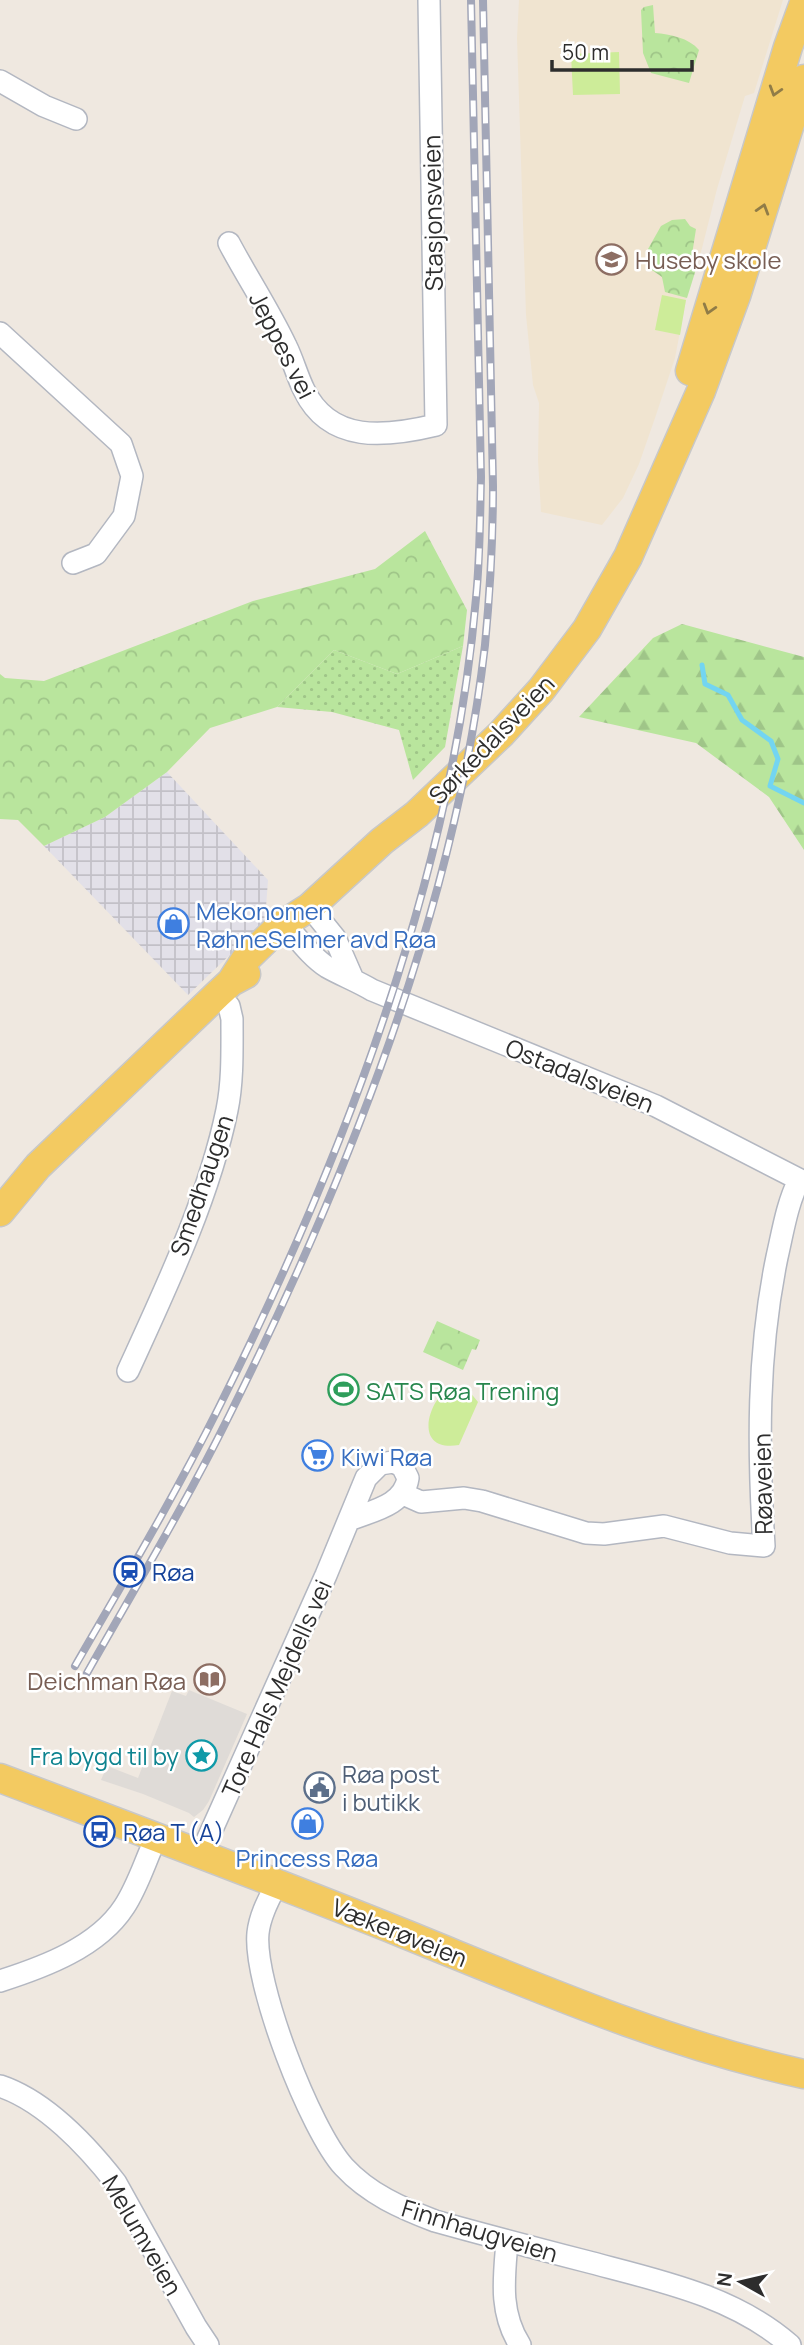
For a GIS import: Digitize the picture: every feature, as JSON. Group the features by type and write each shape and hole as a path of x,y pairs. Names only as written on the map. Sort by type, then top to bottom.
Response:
{"main road":[{"name":"Sørkedalsveien","path":"652,502 788,47 804,3"},
{"name":"Sørkedalsveien","path":"0,1212 38,1166 225,988 254,970 310,907 459,776 523,712 559,668 599,609 628,557 701,391 736,296 804,79"},
{"name":"Vækerøveien","path":"0,1778 277,1883 574,2003 703,2048 804,2074"}],"street":[{"name":"Stasjonsveien","path":"429,0 436,425"},
{"path":"0,81 44,106 76,119"},
{"name":"Jeppes vei","path":"229,243 286,346 305,391 319,413 337,427 358,432 388,432 436,425"},
{"path":"0,333 121,444 132,476 124,516 96,554 74,563"},
{"path":"310,907 335,938 352,977"},
{"name":"Ostadalsveien","path":"289,928 327,967 382,994 656,1106 801,1181"},
{"name":"Smedhaugen","path":"128,1371 162,1297 199,1204 228,1109 232,1019 225,988"},
{"name":"Røaveien","path":"403,1494 421,1502 464,1498 482,1501 586,1533 604,1534 664,1526 730,1543 764,1546 760,1382 764,1333 785,1218 801,1181"},
{"name":"Tore Hals Mejdells vei","path":"201,1854 366,1478 380,1464 393,1462 402,1466 408,1478 403,1494"},
{"path":"349,1520 387,1506 403,1494"},
{"path":"0,1981 45,1965 72,1951 106,1927 123,1909 156,1838"},
{"name":"Finnhaugveien","path":"277,1883 258,1934 262,1972 293,2071 311,2116 325,2142 344,2167 372,2191 399,2207 508,2242 665,2283 722,2302 752,2316 790,2345"},
{"name":"Melumveien","path":"0,2086 26,2098 60,2123 101,2163 116,2183 208,2345"},
{"path":"508,2242 503,2285 505,2316 520,2345"}],"shaded area":[{"name":"Huseby skole","path":"519,0 783,0 754,93 745,96 686,300 675,358 655,418 639,464 623,498 602,525 541,512 539,403 533,385 526,315 517,38"},
{"path":"167,772 268,880 265,921 188,995 44,846 105,817"},
{"path":"189,1690 247,1714 209,1801 194,1817 143,1794 101,1780 107,1766 138,1778 172,1691 186,1696"}],"green space":[{"path":"653,5 655,33 679,37 699,50 689,83 651,73 643,53 641,10"},
{"path":"619,52 620,94 573,95 571,54"},
{"path":"685,219 696,229 691,261 697,266 687,298 665,292 662,277 649,268 652,256 648,249 661,226 672,220"},
{"path":"662,295 686,300 680,335 655,330"},
{"path":"425,531 467,610 463,646 397,674 334,650 277,707 210,728 167,772 105,817 44,846 18,820 0,819 0,674 5,678 44,681 253,601 375,569"},
{"path":"682,624 804,657 804,850 769,797 696,743 579,717 653,638"},
{"path":"463,646 445,747 413,780 399,730 332,712 277,707 334,650 397,674"},
{"path":"437,1321 480,1340 476,1350 472,1349 463,1370 423,1352"},
{"path":"453,1387 469,1391 478,1402 459,1445 443,1445 433,1440 429,1431 429,1420 438,1398"}],"waterway":[{"path":"702,665 705,684 728,695 742,720 771,741 778,759 770,786 804,803"}],"railway":[{"path":"75,1666 201,1442 308,1217 385,1015 417,912 443,808 463,703 476,598 480,538 471,0"},
{"path":"87,1673 213,1449 315,1233 390,1041 422,942 449,844 470,744 485,645 492,546 483,0"}],"place":[{"name":"Huseby skole","path":"612,259"},
{"name":"Mekonomen RøhneSelmer avd Røa","path":"173,924"},
{"name":"SATS Røa Trening","path":"343,1390"},
{"name":"Kiwi Røa","path":"318,1456"},
{"name":"Røa","path":"129,1571"},
{"name":"Deichman Røa","path":"209,1680"},
{"name":"Fra bygd til by","path":"202,1755"},
{"name":"Røa post i butikk","path":"319,1787"},
{"name":"Princess Røa","path":"307,1823"},
{"name":"Røa T (A)","path":"100,1831"}]}
